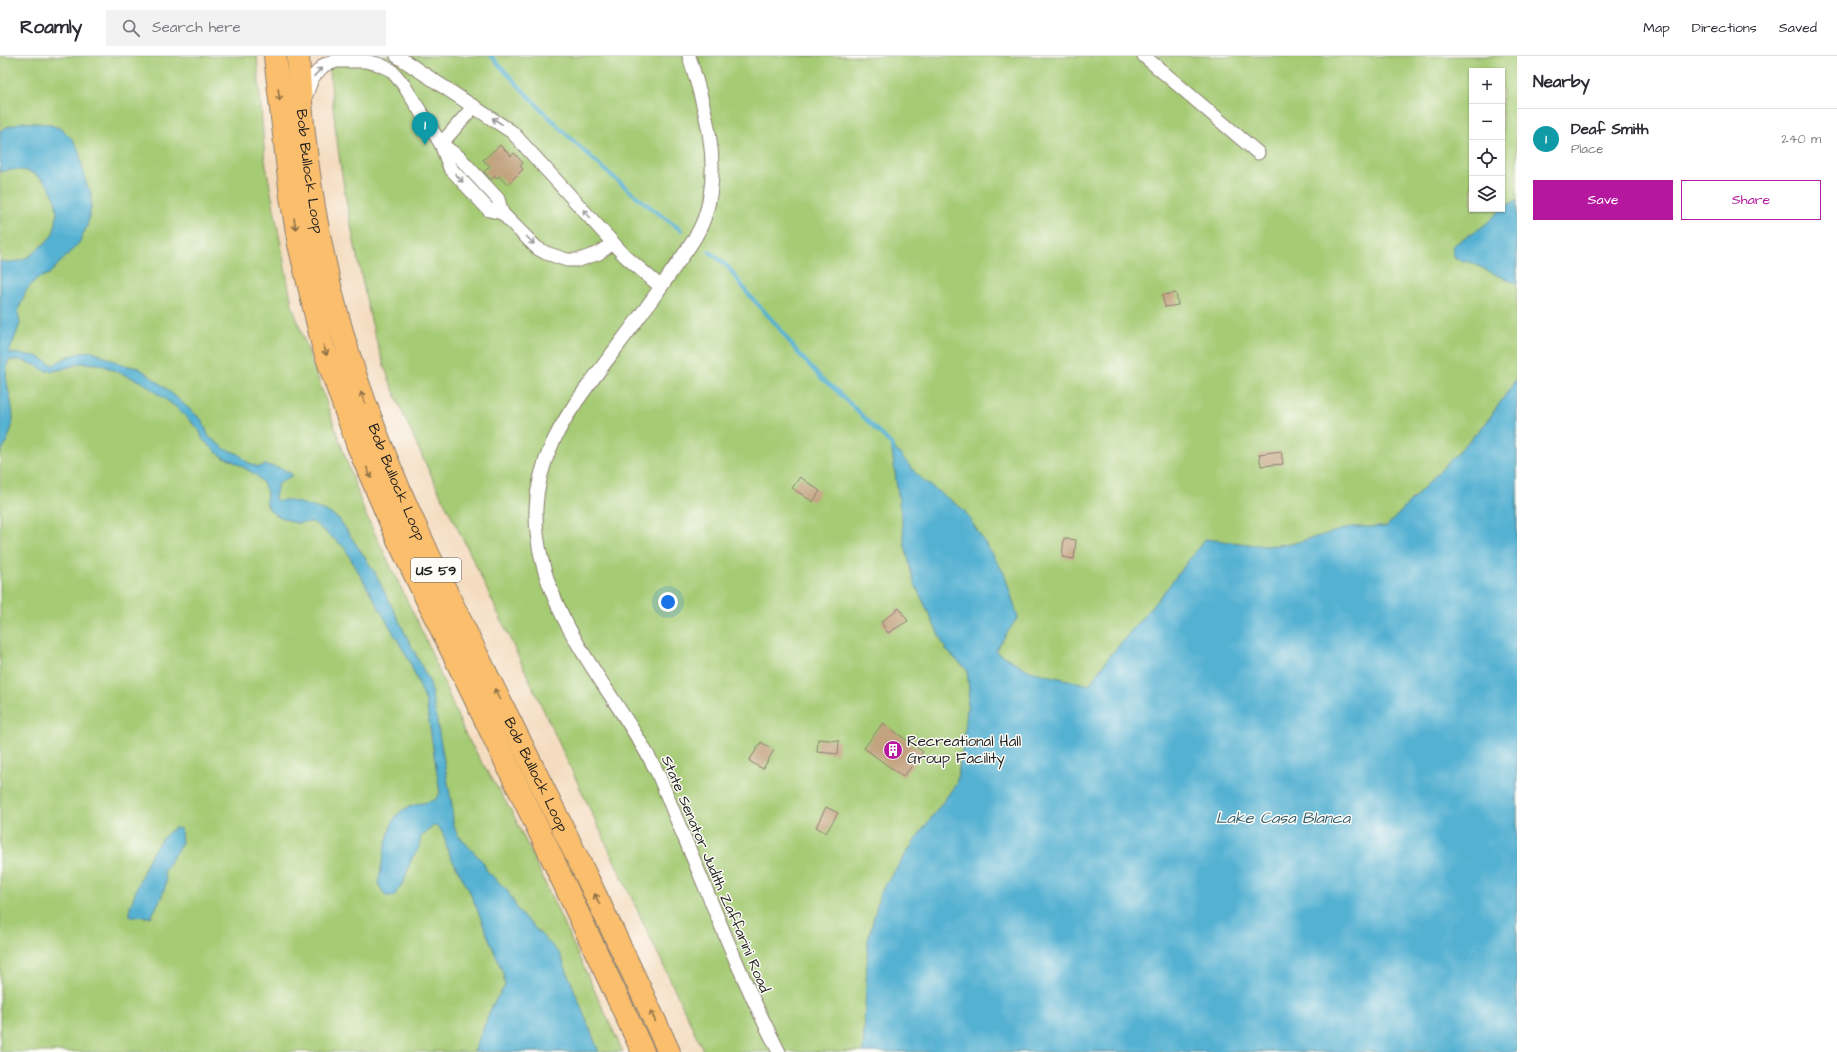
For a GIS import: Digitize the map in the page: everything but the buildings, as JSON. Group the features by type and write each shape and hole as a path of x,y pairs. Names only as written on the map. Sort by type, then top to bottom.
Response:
{"highway":[{"name":"Bob Bullock Loop","path":"275,56 291,196 299,244 323,346 358,446 398,540 546,845 643,1052"},
{"name":"Bob Bullock Loop","path":"298,56 302,107 317,217 338,316 352,366 386,458 409,513 446,591 622,948 669,1052"}],"street":[{"path":"397,56 504,126 520,140 634,265 661,287"},
{"name":"State Senator Judith Zaffarini Road","path":"688,56 703,104 709,134 712,162 710,193 705,218 700,230 661,287 573,405 553,438 543,466 537,493 536,522 544,570 557,603 577,641 657,773 754,1002 779,1052"},
{"path":"1144,56 1258,154"},
{"path":"302,107 312,78 324,65 337,61 351,60 378,64 391,70 403,84 441,144 459,157 498,199 502,213 537,248 556,257 567,260 585,259 599,253 613,243"},
{"path":"441,144 474,106"}],"green space":[{"path":"0,56 257,56 265,160 292,305 365,513 427,642 465,734 513,814 623,1052 0,1052"},
{"path":"329,56 1517,56 1517,1052 704,1052 467,547 426,464 389,379 380,354 366,301 340,166 333,111"}],"water":[{"path":"22,122 48,124 62,129 72,139 78,148 86,183 91,193 91,208 87,226 79,243 49,274 36,279 26,291 18,311 20,324 9,353 37,356 53,365 67,357 93,351 123,365 139,368 162,385 202,420 209,437 225,449 239,454 247,462 258,467 266,465 283,469 293,475 278,484 275,497 277,501 287,500 303,504 326,511 339,519 374,571 430,683 452,805 453,823 457,834 483,862 487,871 507,890 519,912 560,954 599,1052 474,1052 493,1004 505,986 503,973 470,892 448,852 444,836 439,827 433,826 421,836 418,850 412,858 404,881 394,896 386,896 378,884 388,835 395,818 399,813 407,808 435,800 440,793 426,702 409,660 344,547 313,522 295,523 274,514 269,509 266,501 267,492 263,483 256,475 233,461 222,457 203,440 199,430 177,408 142,382 99,364 81,363 59,370 46,371 35,365 20,360 9,360 6,376 13,418 10,433 0,455 0,261 16,261 34,253 52,235 56,219 56,206 53,194 47,184 38,176 27,171 14,170 0,172 0,131"},
{"path":"1517,201 1517,284 1469,262 1455,259 1452,247 1486,224 1498,212 1505,212 1505,207"},
{"name":"Lake Casa Blanca","path":"1517,378 1517,1052 863,1052 868,940 880,893 918,836 956,784 964,740 969,689 967,670 946,650 913,580 905,545 891,444 921,479 964,510 1004,573 1018,617 995,651 1030,671 1089,685 1109,657 1168,587 1205,539 1265,546 1291,544 1351,527 1386,527 1486,423"},
{"path":"175,828 181,829 182,843 163,872 166,879 166,884 158,904 151,917 130,916 130,907 147,863 159,842"}],"waterway":[{"path":"491,56 535,103 605,170 681,230"},
{"path":"709,251 728,267 749,295 776,324 798,353 821,378 836,390 891,444 893,449"}],"place":[{"name":"Deaf Smith","path":"425,145"},
{"name":"Recreational Hall Group Facility","path":"893,750"}]}
